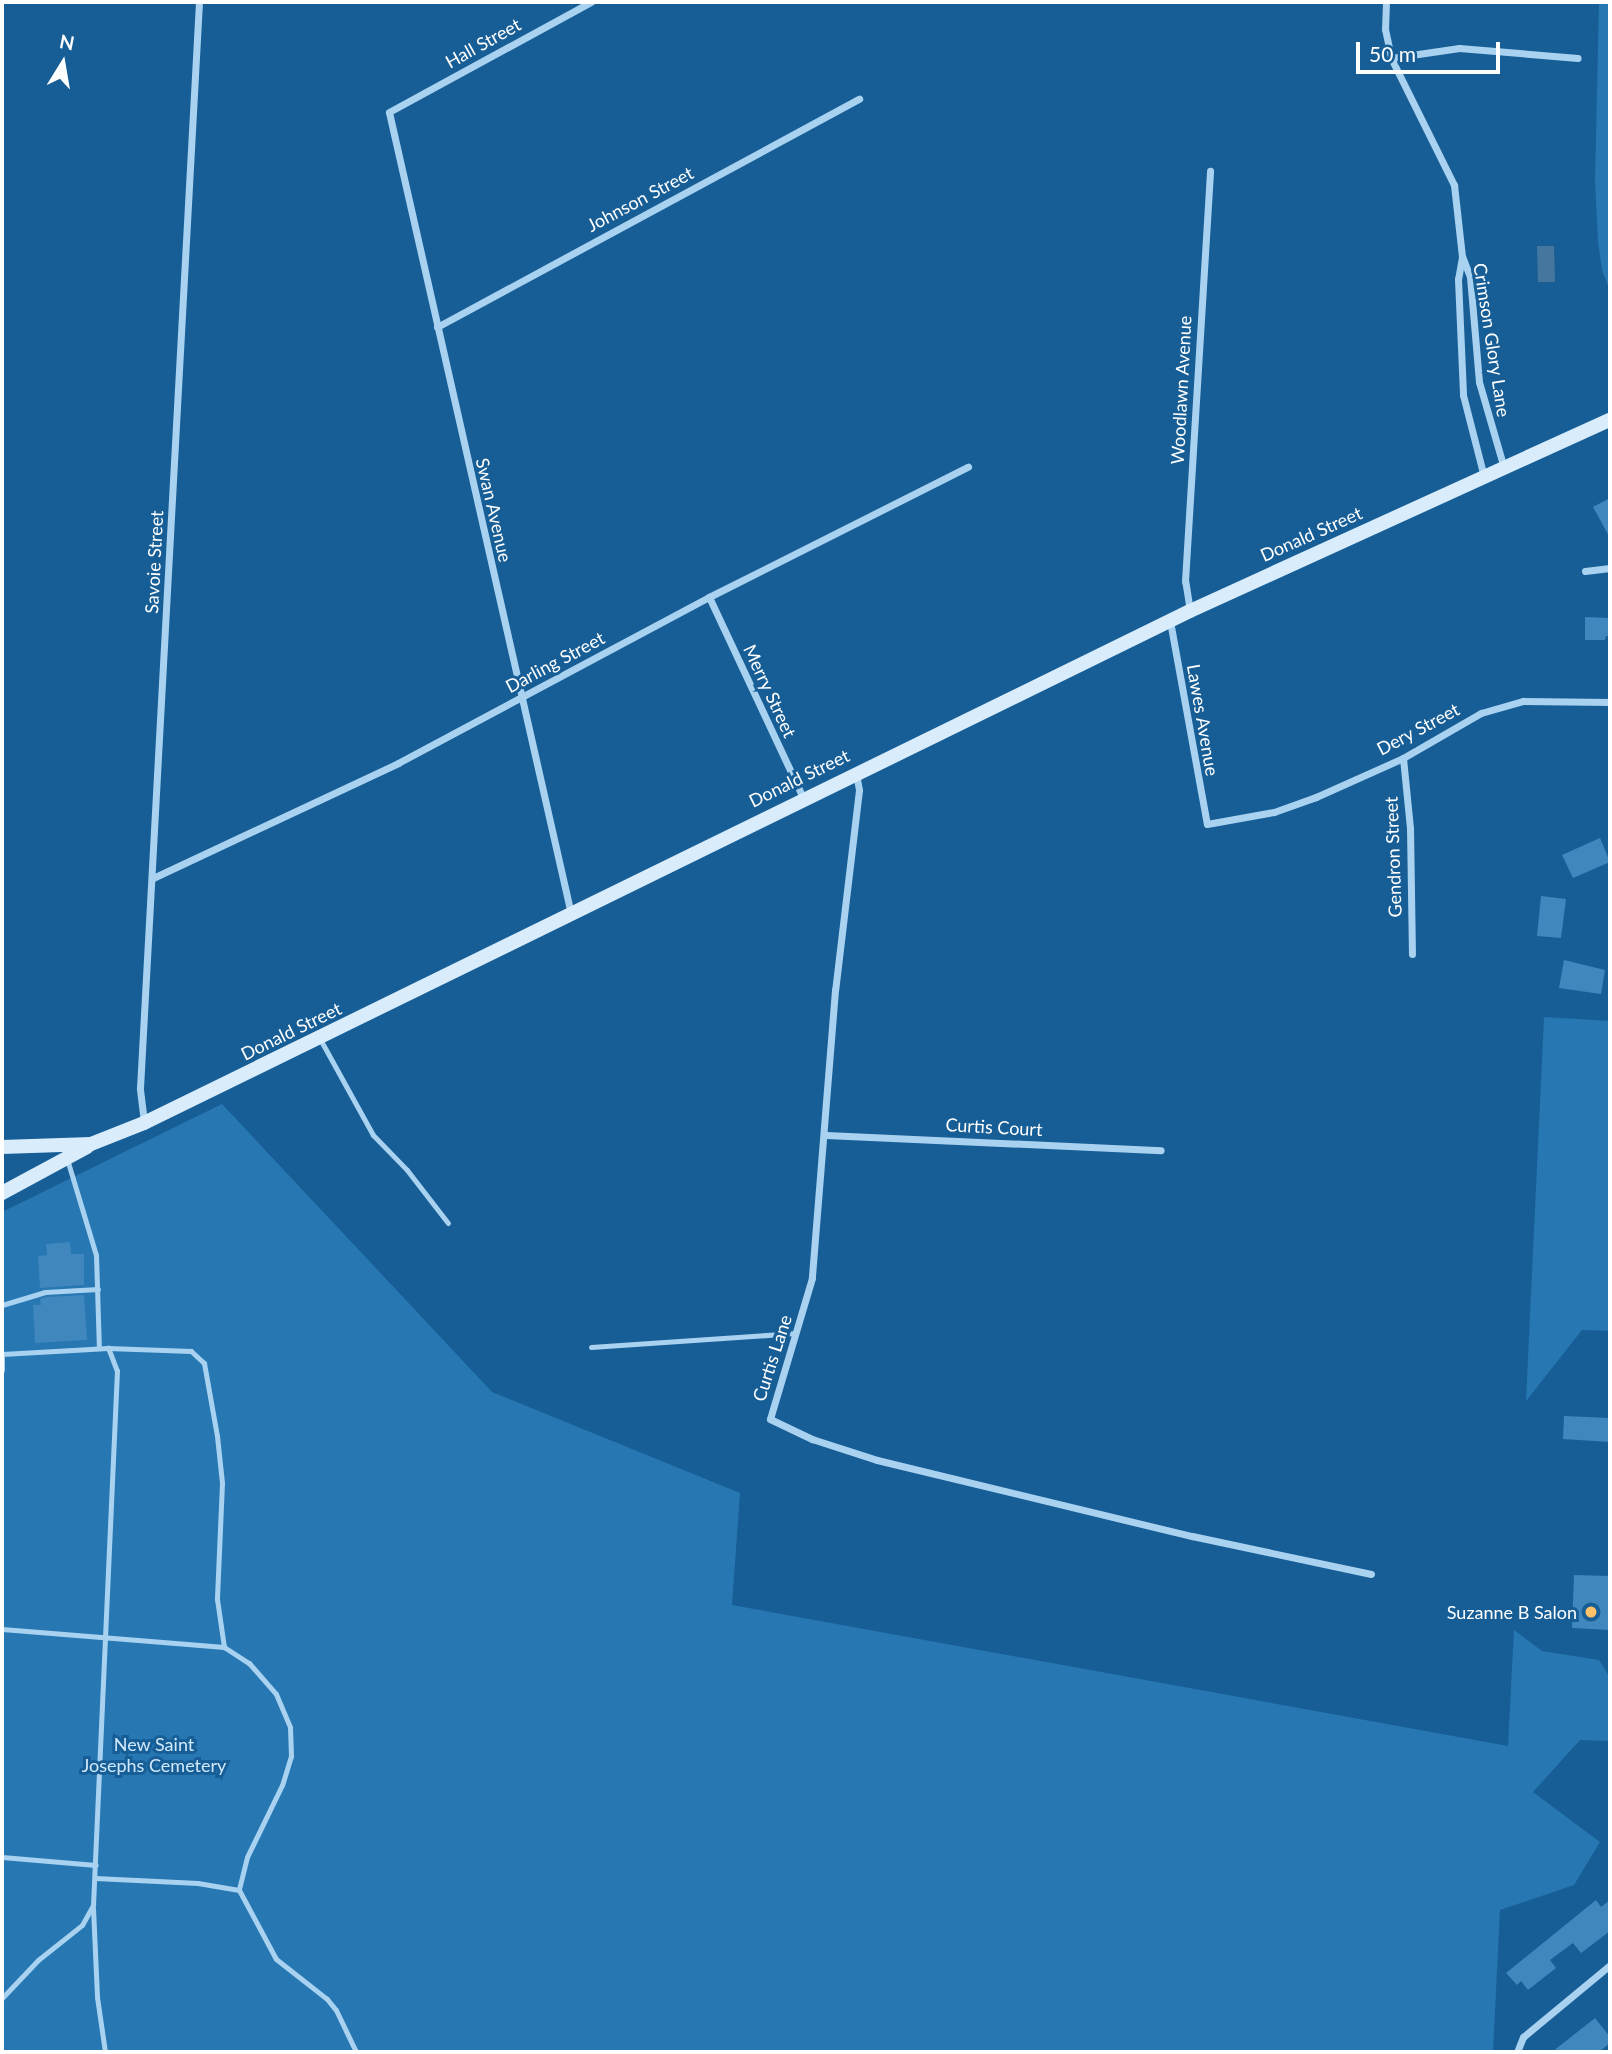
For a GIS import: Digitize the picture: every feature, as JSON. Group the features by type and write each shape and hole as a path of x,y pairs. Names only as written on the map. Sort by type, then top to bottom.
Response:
{"street":[{"name":"Savoie Street","path":"144,1123 140,1088 199,2"},
{"name":"Hall Street","path":"389,112 591,2"},
{"name":"Crimson Glory Lane","path":"1386,2 1385,29 1391,58 1450,174 1459,208 1462,256 1458,289 1463,395 1484,477"},
{"path":"1391,58 1460,48 1578,58"},
{"name":"Johnson Street","path":"436,327 859,99"},
{"name":"Swan Avenue","path":"389,112 571,914"},
{"name":"Woodlawn Avenue","path":"1190,611 1185,581 1210,171"},
{"name":"Crimson Glory Lane","path":"1462,256 1469,277 1482,393 1504,468"},
{"name":"Donald Street","path":"2,1147 91,1144 144,1123 320,1039 856,772 1190,611 1610,420"},
{"name":"Darling Street","path":"153,878 398,763 709,597 968,467"},
{"path":"1585,571 1610,568"},
{"name":"Merry Street","path":"709,597 803,798"},
{"name":"Lawes Avenue","path":"1170,621 1207,824"},
{"name":"Dery Street","path":"1207,824 1274,812 1316,797 1403,758 1461,722 1522,701 1610,702"},
{"name":"Gendron Street","path":"1403,758 1410,828 1412,954"},
{"name":"Curtis Lane","path":"856,772 859,790 835,990 826,1135 812,1278 808,1302 795,1333 770,1419 812,1439 877,1460 1371,1574"},
{"name":"Curtis Court","path":"826,1135 1161,1150"},
{"path":"2,1193 91,1144"},
{"path":"1517,2052 1523,2037 1610,1965"}],"lane":[{"path":"320,1039 373,1135 407,1170 448,1223"},
{"path":"67,1159 96,1255 99,1348"},
{"path":"2,1305 45,1292 99,1289"},
{"path":"591,1347 795,1333"},
{"path":"2,1370 2,1354 99,1348 191,1351 204,1363 222,1483 218,1599 224,1647"},
{"path":"105,2052 97,1997 93,1905 117,1371 108,1348"},
{"path":"2,1629 103,1638 152,1639 224,1647 249,1663 276,1694 290,1727 291,1756 282,1785 247,1857 239,1890 276,1959 327,1998 336,2010 356,2052"},
{"path":"2,1857 96,1866"},
{"path":"95,1878 198,1883 239,1890"},
{"path":"2,1998 38,1961 82,1925 93,1905"}],"green space":[{"path":"1599,2 1610,2 1610,291 1602,270 1598,242 1595,181"},
{"path":"1544,1017 1610,1021 1610,1331 1582,1330 1526,1401"},
{"name":"New Saint Josephs Cemetery","path":"222,1104 492,1392 740,1493 732,1605 1508,1746 1514,1630 1542,1651 1599,1660 1610,1678 1610,1741 1580,1740 1533,1792 1600,1842 1574,1885 1500,1910 1493,2052 2,2052 2,1212"}],"shaded area":[{"path":"1537,246 1554,246 1555,282 1538,282"}],"building":[{"path":"1610,498 1610,538 1593,507"},
{"path":"1585,617 1610,618 1610,636 1606,636 1605,640 1585,640"},
{"path":"1600,838 1610,862 1573,878 1562,855"},
{"path":"1541,896 1566,899 1561,938 1537,936"},
{"path":"1564,960 1605,970 1601,994 1559,988"},
{"path":"70,1242 71,1254 84,1254 84,1285 40,1288 38,1256 47,1255 46,1244"},
{"path":"84,1295 87,1340 35,1343 33,1305 41,1305 40,1299 46,1297"},
{"path":"1564,1416 1610,1418 1610,1442 1563,1439"},
{"name":"Suzanne B Salon","path":"1574,1575 1610,1576 1610,1630 1572,1628"},
{"path":"1596,1900 1601,1907 1610,1900 1610,1931 1581,1953 1573,1943 1550,1960 1556,1968 1528,1990 1521,1981 1517,1985 1506,1973"},
{"path":"1595,2018 1610,2037 1610,2043 1599,2052 1552,2052"}],"place":[{"name":"Suzanne B Salon","path":"1591,1612"}]}
